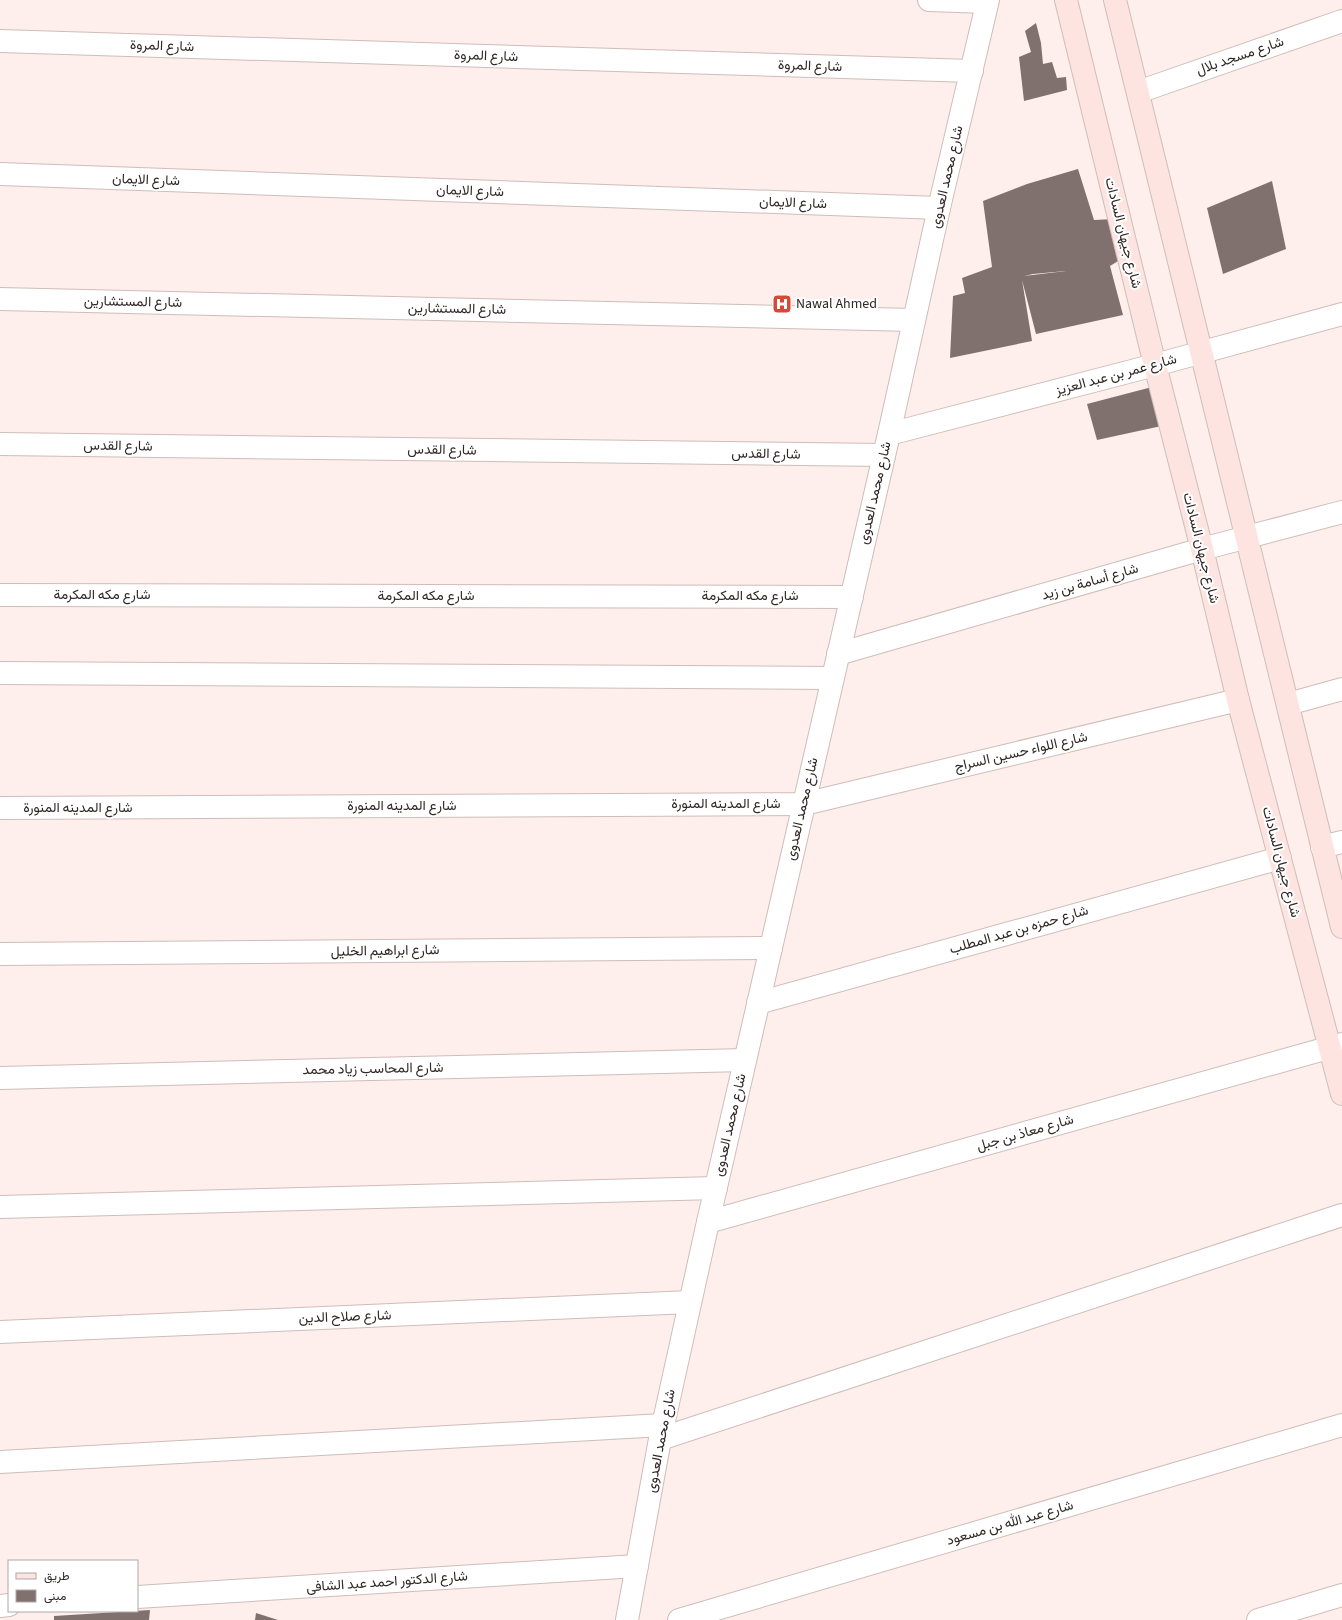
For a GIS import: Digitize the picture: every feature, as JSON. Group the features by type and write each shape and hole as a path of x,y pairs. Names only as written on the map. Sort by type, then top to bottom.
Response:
{"main road":[{"name":"شارع جيهان السادات","path":"1066,0 1238,700 1280,858 1336,1046 1342,1094"},
{"path":"1115,0 1288,704 1332,845 1342,927"}],"street":[{"path":"929,0 988,1"},
{"name":"شارع محمد العدوى","path":"627,1620 662,1432 690,1302 832,678 852,597 939,208 988,1"},
{"name":"شارع مسجد بلال","path":"1138,92 1342,21"},
{"name":"شارع المروة","path":"0,41 972,71"},
{"name":"شارع الايمان","path":"0,174 939,208"},
{"name":"شارع المستشارين","path":"0,299 914,320"},
{"name":"شارع عمر بن عبد العزيز","path":"889,434 1155,365 1342,314"},
{"name":"شارع القدس","path":"0,444 884,455"},
{"name":"شارع أسامة بن زيد","path":"838,654 1202,549 1342,512"},
{"name":"شارع مكه المكرمة","path":"0,595 852,597"},
{"path":"0,673 832,678"},
{"path":"1288,704 1342,689"},
{"name":"شارع اللواء حسين السراج","path":"804,804 1238,700"},
{"name":"شارع المدينه المنورة","path":"0,808 804,804"},
{"name":"شارع حمزه بن عبد المطلب","path":"758,1003 1280,858"},
{"name":"شارع ابراهيم الخليل","path":"0,954 771,948"},
{"name":"شارع معاذ بن جبل","path":"708,1222 1336,1046"},
{"name":"شارع المحاسب زياد محمد","path":"0,1078 745,1060"},
{"path":"0,1207 716,1188"},
{"path":"0,1462 662,1432 1342,1215"},
{"name":"شارع صلاح الدين","path":"0,1332 690,1302"},
{"name":"شارع عبد الله بن مسعود","path":"679,1620 1342,1425"},
{"name":"شارع الدكتور احمد عبد الشافى","path":"138,1597 636,1566"},
{"path":"1258,1620 1342,1595"}],"building":[{"path":"1036,23 1041,43 1043,64 1052,62 1057,78 1066,77 1067,90 1024,101 1019,57 1031,52 1025,31"},
{"path":"1078,169 1094,220 1114,219 1123,258 1110,266 1123,315 1036,334 1022,280 1032,341 950,358 953,296 965,293 962,278 992,267 983,201 1027,184","holes":["1066,271 1024,276 1033,274"]},
{"path":"1272,181 1286,249 1223,274 1207,208"},
{"path":"1152,387 1166,425 1097,440 1087,404"},
{"path":"150,1610 149,1620 54,1620 54,1616 138,1612 138,1611"},
{"path":"256,1613 278,1620 255,1620"}],"place":[{"name":"Nawal Ahmed","path":"782,304"}]}
